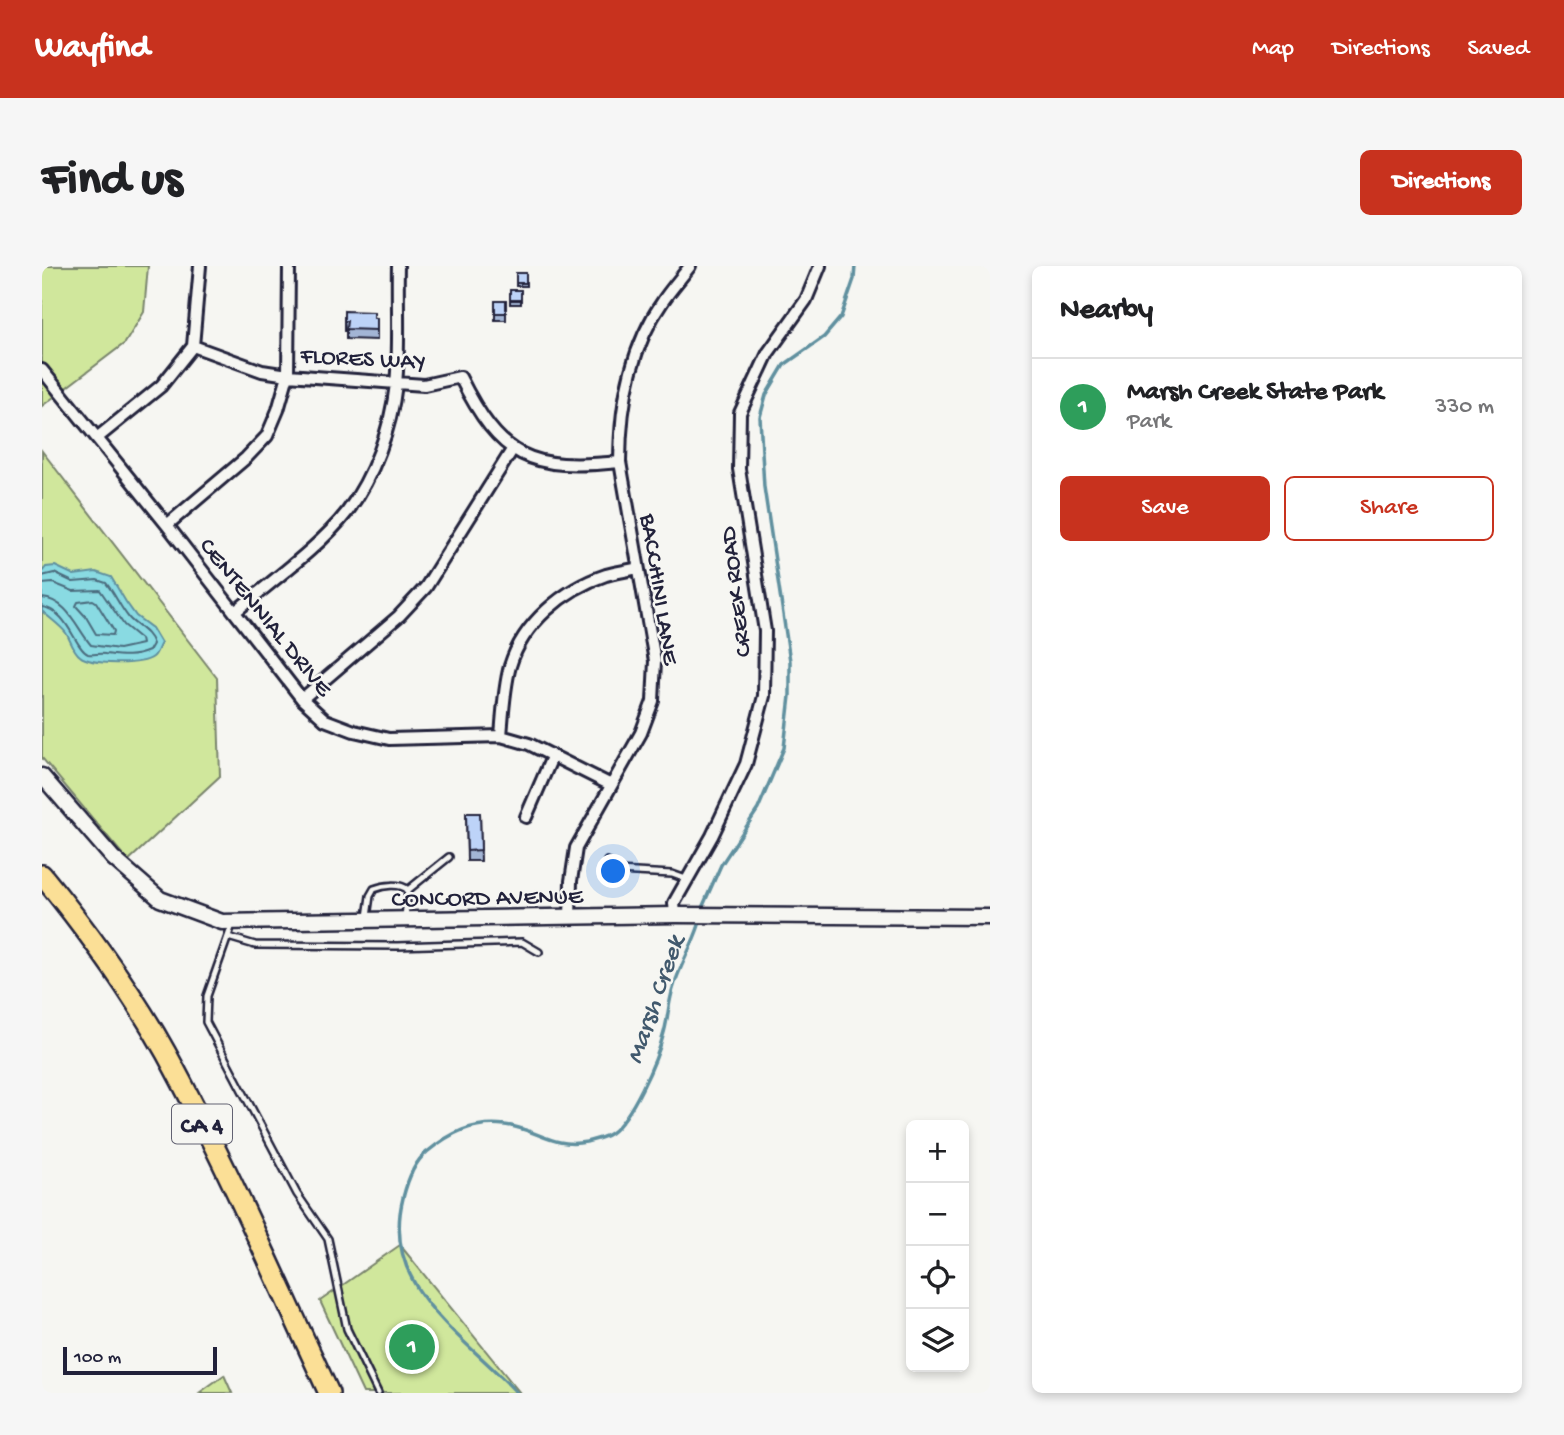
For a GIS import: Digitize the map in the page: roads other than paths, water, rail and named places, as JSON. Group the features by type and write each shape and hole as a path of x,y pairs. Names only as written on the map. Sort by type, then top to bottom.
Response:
{"highway":[{"name":"CA 4","path":"42,875 74,914 165,1052 238,1197 329,1393"}],"street":[{"path":"97,438 160,386 193,345 200,266"},
{"path":"167,525 246,458 267,436 288,374 289,266"},
{"path":"235,612 327,534 347,512 367,479 384,440 396,384 398,266"},
{"name":"BACCHINI LANE","path":"570,918 571,881 576,848 641,733 653,701 655,662 620,462 620,428 628,376 641,340 662,302 690,266"},
{"name":"CREEK ROAD","path":"674,915 674,904 712,836 746,764 764,696 765,631 739,469 740,413 768,353 806,300 820,266"},
{"name":"FLORES WAY","path":"193,345 262,371 424,385 460,377 474,406 512,450 536,461 561,465 620,462"},
{"name":"CENTENNIAL DRIVE","path":"42,370 302,699 325,720 354,731 389,739 501,736 529,744 611,785"},
{"path":"302,699 398,616 426,587 512,450"},
{"path":"501,736 510,665 521,639 557,601 579,586 607,574 638,569"},
{"path":"526,817 552,757"},
{"name":"CONCORD AVENUE","path":"42,776 113,858 160,899 222,922 674,915 990,918"}],"lane":[{"path":"405,920 408,890 449,857"},
{"path":"607,861 617,871 672,874 686,879"},
{"path":"367,920 370,896 374,889 397,886 408,890"},
{"path":"233,922 207,996 205,1022 297,1194 328,1239 347,1329 378,1393"},
{"path":"228,937 255,945 397,946 522,942 539,952"}],"water":[{"path":"55,566 74,575 96,572 111,577 136,616 152,628 161,643 154,656 138,662 116,663 94,661 78,654 61,627 42,611 42,572 46,567"}],"waterway":[{"name":"Marsh Creek","path":"702,908 721,865 758,809 784,748 790,696 790,661 764,487 760,417 766,395 784,365 824,337 841,317 854,279 855,266"},
{"name":"Marsh Creek","path":"517,1393 452,1330 415,1285 404,1259 399,1230 403,1198 409,1179 418,1161 427,1152 444,1139 472,1127 505,1125 564,1143 574,1143 596,1140 619,1126 649,1074 665,1030 676,981 699,925"}],"place":[{"name":"Marsh Creek State Park","path":"412,1347"}]}
